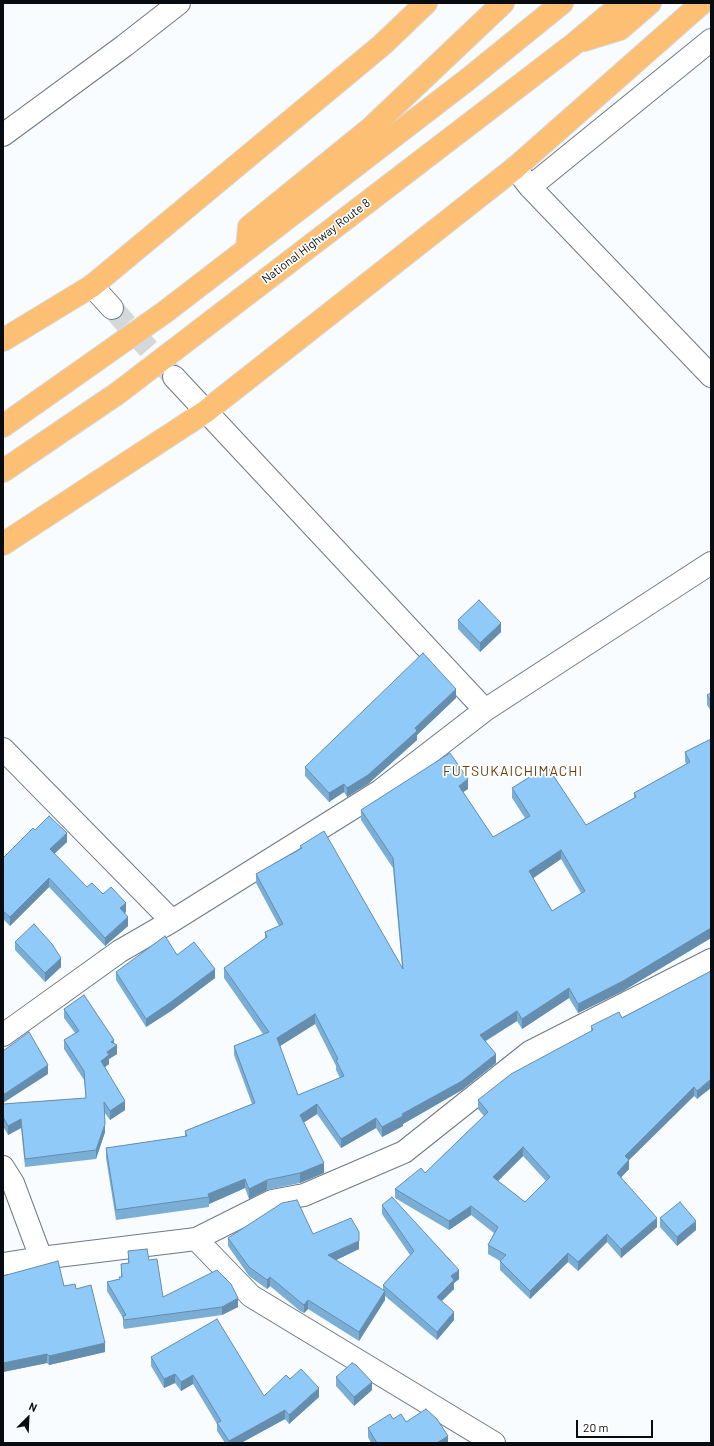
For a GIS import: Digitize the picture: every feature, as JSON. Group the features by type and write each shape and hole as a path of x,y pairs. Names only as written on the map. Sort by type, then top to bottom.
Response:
{"highway":[{"path":"3,340 92,286 382,46 426,3"},
{"path":"247,249 249,227 371,128 504,3"},
{"path":"3,426 165,312 467,80 562,3"},
{"name":"National Highway Route 8","path":"3,471 118,393 574,44 623,3"},
{"path":"574,44 620,29 650,3"},
{"path":"3,544 206,412 515,168 702,3"}],"street":[{"path":"3,135 124,46 179,3"},
{"path":"530,187 711,40"},
{"path":"515,168 530,187 711,376"},
{"path":"92,286 112,308"},
{"path":"174,377 485,710"},
{"path":"3,1035 120,951 172,921 380,791 485,710 711,563"},
{"path":"3,750 172,921"},
{"path":"3,1264 41,1258 196,1240 272,1201 304,1195 404,1152 530,1052 711,960"},
{"path":"3,1167 13,1183 41,1258"},
{"path":"196,1240 251,1296 494,1443"}],"building":[{"path":"479,600 501,623 480,643 458,620"},
{"path":"423,653 456,689 415,728 417,731 368,775 347,788 344,784 329,793 305,767"},
{"path":"711,693 711,701 707,695"},
{"path":"711,739 711,928 623,981 578,1004 569,988 522,1019 517,1011 480,1035 496,1054 462,1081 402,1114 403,1116 382,1127 376,1118 341,1139 317,1104 300,1115 324,1163 300,1173 267,1180 249,1189 245,1179 208,1194 209,1197 116,1210 106,1148 187,1136 185,1131 255,1103 234,1046 269,1032 224,968 267,937 265,932 283,924 256,874 302,848 300,846 324,831 403,969 393,858 361,810 450,753 468,779 459,786 493,837 530,816 512,788 547,766 586,825 636,797 634,793 690,762 685,752","holes":["561,850 585,891 552,911 529,871","315,1014 338,1059 336,1060 344,1076 298,1095 277,1038"]},
{"path":"49,816 67,833 50,849 87,887 92,883 103,894 111,887 126,903 120,908 128,917 105,938 49,878 10,917 3,911 3,858 33,828 35,830"},
{"path":"34,924 52,944 61,958 45,973 15,942"},
{"path":"165,936 177,955 194,942 215,969 146,1019 116,972"},
{"path":"711,971 711,1079 697,1091 694,1087 625,1156 629,1160 617,1173 657,1218 621,1249 607,1234 578,1262 568,1253 530,1291 500,1261 506,1255 488,1245 498,1227 471,1206 449,1221 395,1189 421,1168 425,1173 488,1112 478,1100 511,1074 593,1030 591,1026 619,1012 622,1018","holes":["523,1147 550,1177 525,1202 493,1177"]},
{"path":"84,995 114,1040 111,1042 117,1045 107,1052 109,1055 101,1061 125,1101 110,1111 104,1102 105,1124 96,1150 25,1159 21,1119 8,1126 3,1117 3,1104 86,1098 84,1071 64,1040 79,1031 64,1009"},
{"path":"29,1032 48,1065 3,1095 3,1051"},
{"path":"392,1197 459,1270 451,1276 454,1280 437,1297 454,1312 437,1332 383,1285 414,1251 382,1205"},
{"path":"297,1200 313,1234 351,1218 359,1232 359,1241 328,1255 385,1291 359,1332 308,1300 304,1305 270,1277 267,1280 249,1267 228,1238 282,1203"},
{"path":"680,1202 696,1221 677,1237 660,1218"},
{"path":"147,1249 149,1260 157,1259 163,1297 217,1270 231,1284 238,1298 222,1307 124,1320 123,1316 126,1315 107,1282 120,1279 119,1277 122,1277 121,1264 129,1263 128,1251"},
{"path":"58,1261 64,1286 75,1284 76,1289 91,1285 105,1343 49,1356 47,1354 3,1363 3,1276"},
{"path":"217,1319 264,1396 286,1375 290,1379 301,1369 319,1388 289,1415 285,1410 229,1441 217,1423 221,1421 193,1375 181,1382 175,1374 164,1379 151,1357"},
{"path":"352,1363 356,1365 372,1382 354,1397 336,1377"},
{"path":"426,1409 437,1419 448,1436 437,1443 377,1443 368,1428 390,1414 393,1419 401,1414 406,1422"}],"tunnel":[{"path":"112,308 172,375"}],"district":[{"name":"FUTSUKAICHIMACHI","path":"513,771"}]}
